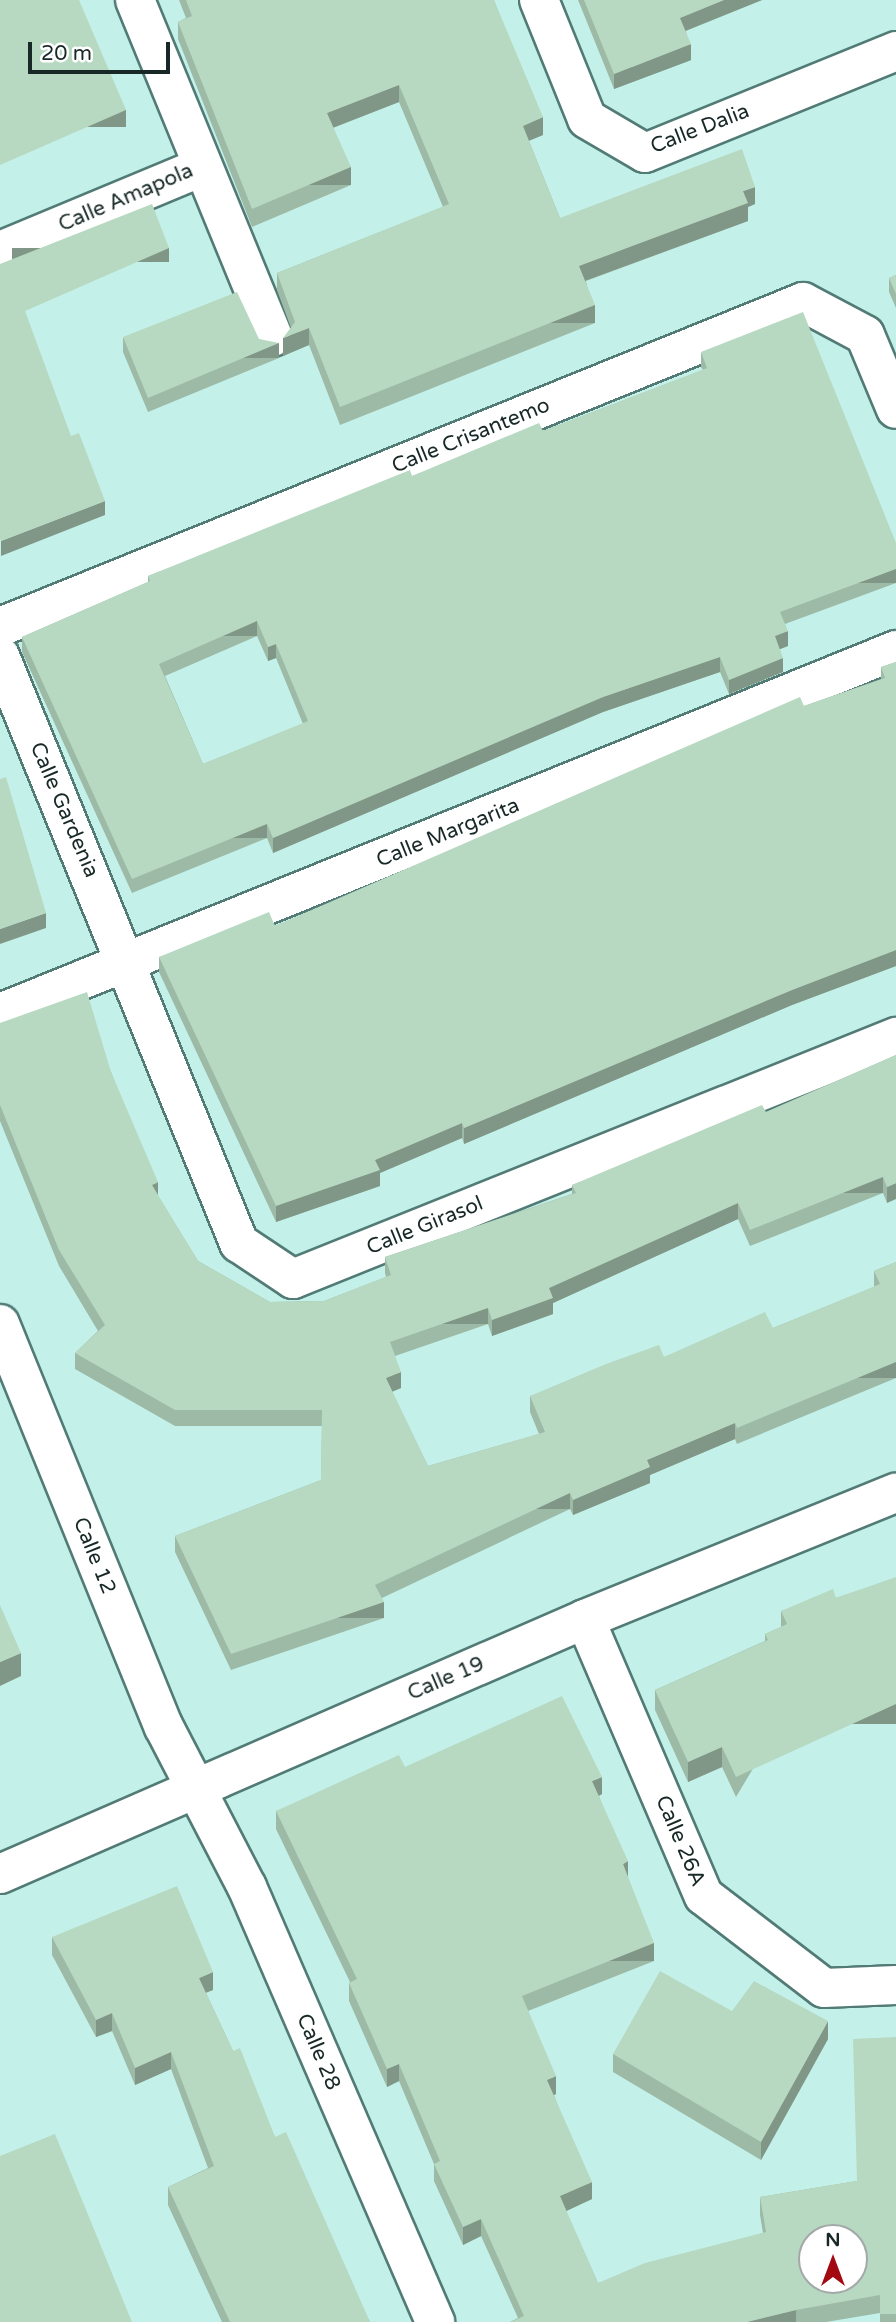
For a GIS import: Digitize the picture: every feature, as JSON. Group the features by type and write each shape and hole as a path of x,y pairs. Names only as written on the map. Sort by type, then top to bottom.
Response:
{"street":[{"name":"Calle Amapola","path":"0,251 202,167 135,0"},
{"name":"Calle Dalia","path":"539,0 587,119 645,153 896,51"},
{"path":"202,167 273,337"},
{"name":"Calle Crisantemo","path":"0,628 803,302 865,335 896,409"},
{"name":"Calle Margarita","path":"0,1013 128,964 896,650"},
{"name":"Calle Gardenia","path":"0,656 128,964"},
{"name":"Calle Girasol","path":"128,964 239,1243 293,1279 896,1037"},
{"name":"Calle 12","path":"0,1324 163,1727 195,1786"},
{"name":"Calle 19","path":"0,1874 195,1786 585,1619 896,1493"},
{"name":"Calle 26A","path":"585,1619 704,1896 824,1988 896,1985"},
{"name":"Calle 28","path":"195,1786 247,1887 435,2322"}],"building":[{"path":"0,0 79,0 126,110 0,165"},
{"path":"186,0 494,0 543,117 523,126 560,218 742,149 755,187 743,191 748,203 579,266 595,305 340,407 309,328 283,338 295,322 277,273 449,204 399,85 327,113 351,167 252,209 178,22 192,16"},
{"path":"584,0 724,0 680,18 691,44 614,74"},
{"path":"152,204 169,248 25,311 71,436 79,433 105,501 1,541 0,264"},
{"path":"896,275 896,294 889,278"},
{"path":"237,292 259,339 279,343 148,398 123,337"},
{"path":"803,312 896,543 896,569 780,612 788,631 775,636 783,658 729,680 720,657 603,697 273,838 267,824 132,879 22,637 150,581 148,576 410,470 412,476 539,423 543,431 707,368 701,352","holes":["257,621 268,647 276,644 308,721 203,764 159,664"]},
{"path":"896,662 896,950 792,990 464,1128 462,1123 375,1160 380,1170 276,1206 159,957 269,912 275,926 800,697 804,706 885,678 881,667"},
{"path":"6,777 46,913 0,929 0,779"},
{"path":"87,992 111,1072 158,1182 152,1185 198,1261 270,1302 324,1301 391,1275 385,1257 576,1193 572,1185 762,1105 766,1112 896,1055 896,1183 887,1187 883,1177 750,1230 738,1203 549,1288 553,1298 492,1320 488,1308 390,1342 401,1372 386,1378 428,1466 545,1432 530,1396 659,1345 664,1357 765,1312 773,1328 880,1284 874,1271 896,1262 896,1362 737,1428 735,1423 647,1460 650,1467 573,1500 570,1493 375,1585 384,1602 231,1654 175,1536 321,1480 322,1410 175,1410 75,1353 105,1325 59,1250 0,1105 0,1023"},
{"path":"896,1577 896,1704 736,1777 722,1747 688,1762 655,1690 768,1640 765,1634 787,1624 781,1611 833,1589 836,1598"},
{"path":"0,1605 21,1653 0,1662"},
{"path":"562,1696 602,1777 592,1781 628,1861 623,1864 654,1943 522,1996 556,2076 547,2080 592,2182 560,2196 598,2283 645,2263 766,2232 760,2197 857,2181 853,2039 896,2037 896,2314 880,2314 880,2295 747,2322 511,2322 524,2316 481,2219 463,2227 434,2164 440,2161 399,2064 387,2069 349,1983 357,1979 276,1811 399,1755 405,1767"},
{"path":"177,1886 213,1972 199,1978 233,2051 240,2048 275,2137 286,2132 370,2322 230,2322 168,2187 214,2166 171,2052 135,2068 112,2013 96,2020 52,1937"},
{"path":"660,1971 732,2011 754,1981 828,2021 761,2142 613,2054"},
{"path":"55,2134 132,2322 0,2322 0,2156"}]}
